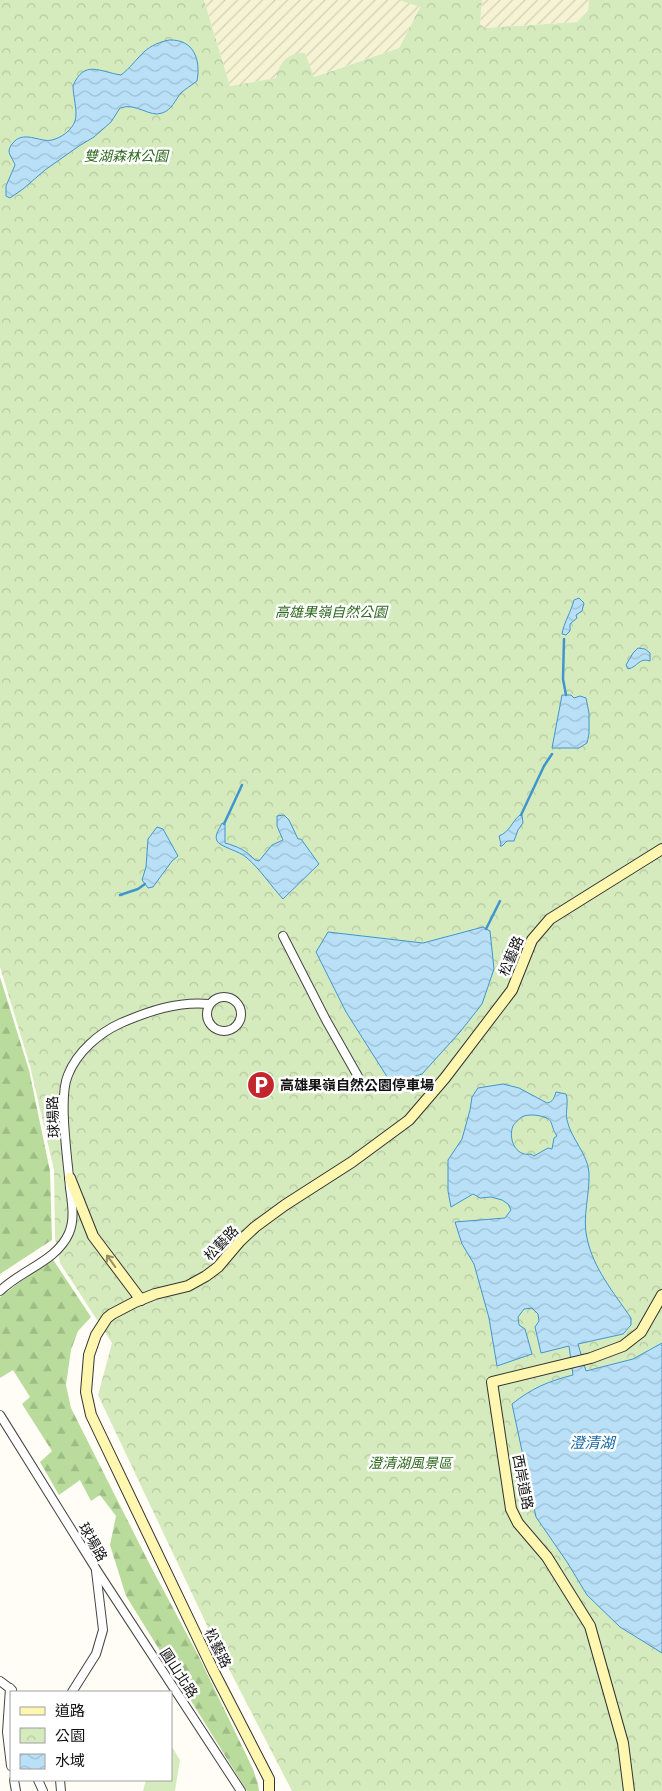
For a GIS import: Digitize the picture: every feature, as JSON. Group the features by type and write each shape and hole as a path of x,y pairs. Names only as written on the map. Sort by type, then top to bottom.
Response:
{"street":[{"name":"松藝路","path":"269,1791 270,1779 214,1672 90,1415 86,1392 89,1355 96,1335 106,1318 120,1310 155,1294 188,1286 206,1276 218,1267 240,1241 255,1227 285,1205 352,1162 409,1120 445,1078 512,990 532,940 540,929 550,919 662,849"},
{"path":"283,936 326,1020 364,1087"},
{"name":"球場路","path":"0,1291 14,1279 54,1252 68,1235 72,1223 64,1090 67,1076 84,1049 116,1026 138,1016 172,1006 198,1003 209,1004 223,996 233,999 237,1003 241,1013 238,1024 228,1030 217,1030 206,1016 209,1004"},
{"path":"70,1178 93,1236 141,1300"},
{"path":"120,1310 136,1306 174,1290"},
{"name":"西岸道路","path":"629,1791 623,1743 590,1626 547,1557 518,1523 511,1509 492,1382 591,1358 623,1346 641,1332 662,1295"},
{"name":"球場路","path":"0,1415 96,1569 103,1630 96,1654 73,1691"},
{"name":"圓山北路","path":"96,1569 240,1791"},
{"path":"0,1681 12,1690"},
{"path":"10,1707 7,1732 10,1758"}],"shaded area":[{"path":"204,0 399,0 420,6 399,48 313,77 305,53 276,78 230,86"},
{"path":"482,0 589,0 588,9 577,22 485,28 480,24"}],"green space":[{"path":"0,0 204,0 230,86 276,78 285,59 299,53 305,53 314,77 399,48 420,7 399,0 482,0 480,24 485,28 577,22 588,10 589,0 662,0 662,1791 292,1791 213,1638 98,1395 112,1343 60,1263 55,1238 54,1170 30,1066 0,967"},
{"path":"0,977 29,1070 50,1171 52,1240 0,1274"},
{"path":"52,1258 91,1317 78,1331 71,1350 66,1385 71,1408 199,1657 253,1769 259,1791 247,1791 126,1596 110,1545 116,1516 100,1495 91,1501 80,1480 59,1495 40,1462 52,1451 22,1404 30,1397 13,1370 0,1378 0,1297"},
{"path":"172,1747 180,1760 175,1791 143,1791 146,1781 172,1781"}],"water":[{"path":"169,40 184,43 190,47 194,52 198,73 197,81 181,93 168,110 157,114 132,107 120,108 111,122 94,137 45,170 10,198 6,196 6,186 15,165 9,153 11,145 21,137 52,140 69,130 74,124 76,117 73,86 82,72 93,69 121,75 152,46"},
{"path":"579,598 584,603 582,611 576,615 577,618 570,624 570,631 566,635 562,634 574,600"},
{"path":"638,648 645,649 650,653 650,661 643,660 628,669 626,665"},
{"path":"562,695 586,698 589,713 589,734 587,743 579,748 552,748"},
{"path":"284,815 289,820 298,839 301,839 319,864 283,899 252,862 219,843 216,836 222,823 225,824 225,843 242,849 259,861 272,845 283,840 277,826 277,816"},
{"path":"522,815 523,823 514,841 507,841 500,846 499,836 506,832"},
{"path":"157,827 163,829 178,856 172,861 153,887 148,888 142,880 146,867 148,839"},
{"path":"483,927 490,931 494,969 482,1004 460,1032 422,1074 391,1083 346,1012 316,952 328,932 423,943"},
{"name":"澄清湖","path":"503,1084 519,1088 547,1103 552,1101 556,1092 566,1094 569,1127 588,1166 589,1181 585,1222 590,1249 599,1270 631,1318 631,1325 623,1334 578,1344 586,1371 633,1359 662,1343 662,1653 620,1627 587,1595 536,1517 512,1404 541,1386 573,1375 569,1346 541,1353 535,1327 539,1321 538,1314 532,1308 524,1309 518,1317 519,1325 525,1329 532,1354 497,1366 489,1318 474,1264 462,1244 455,1222 505,1218 511,1210 508,1204 502,1200 491,1197 480,1198 473,1194 451,1207 448,1191 448,1160 462,1139 472,1097 478,1088","holes":["525,1116 541,1116 551,1122 557,1136 554,1138 552,1149 548,1148 534,1156 521,1153 512,1141 513,1126"]}],"waterway":[{"path":"564,639 563,679 566,695"},
{"path":"521,815 544,766 552,754"},
{"path":"224,824 242,785"},
{"path":"120,895 138,889 145,884"},
{"path":"486,929 500,901"}],"place":[{"name":"高雄果嶺自然公園停車場","path":"261,1085"}],"park label":[{"name":"雙湖森林公園","path":"126,156"},
{"name":"高雄果嶺自然公園","path":"331,612"},
{"name":"澄清湖風景區","path":"410,1463"}]}
